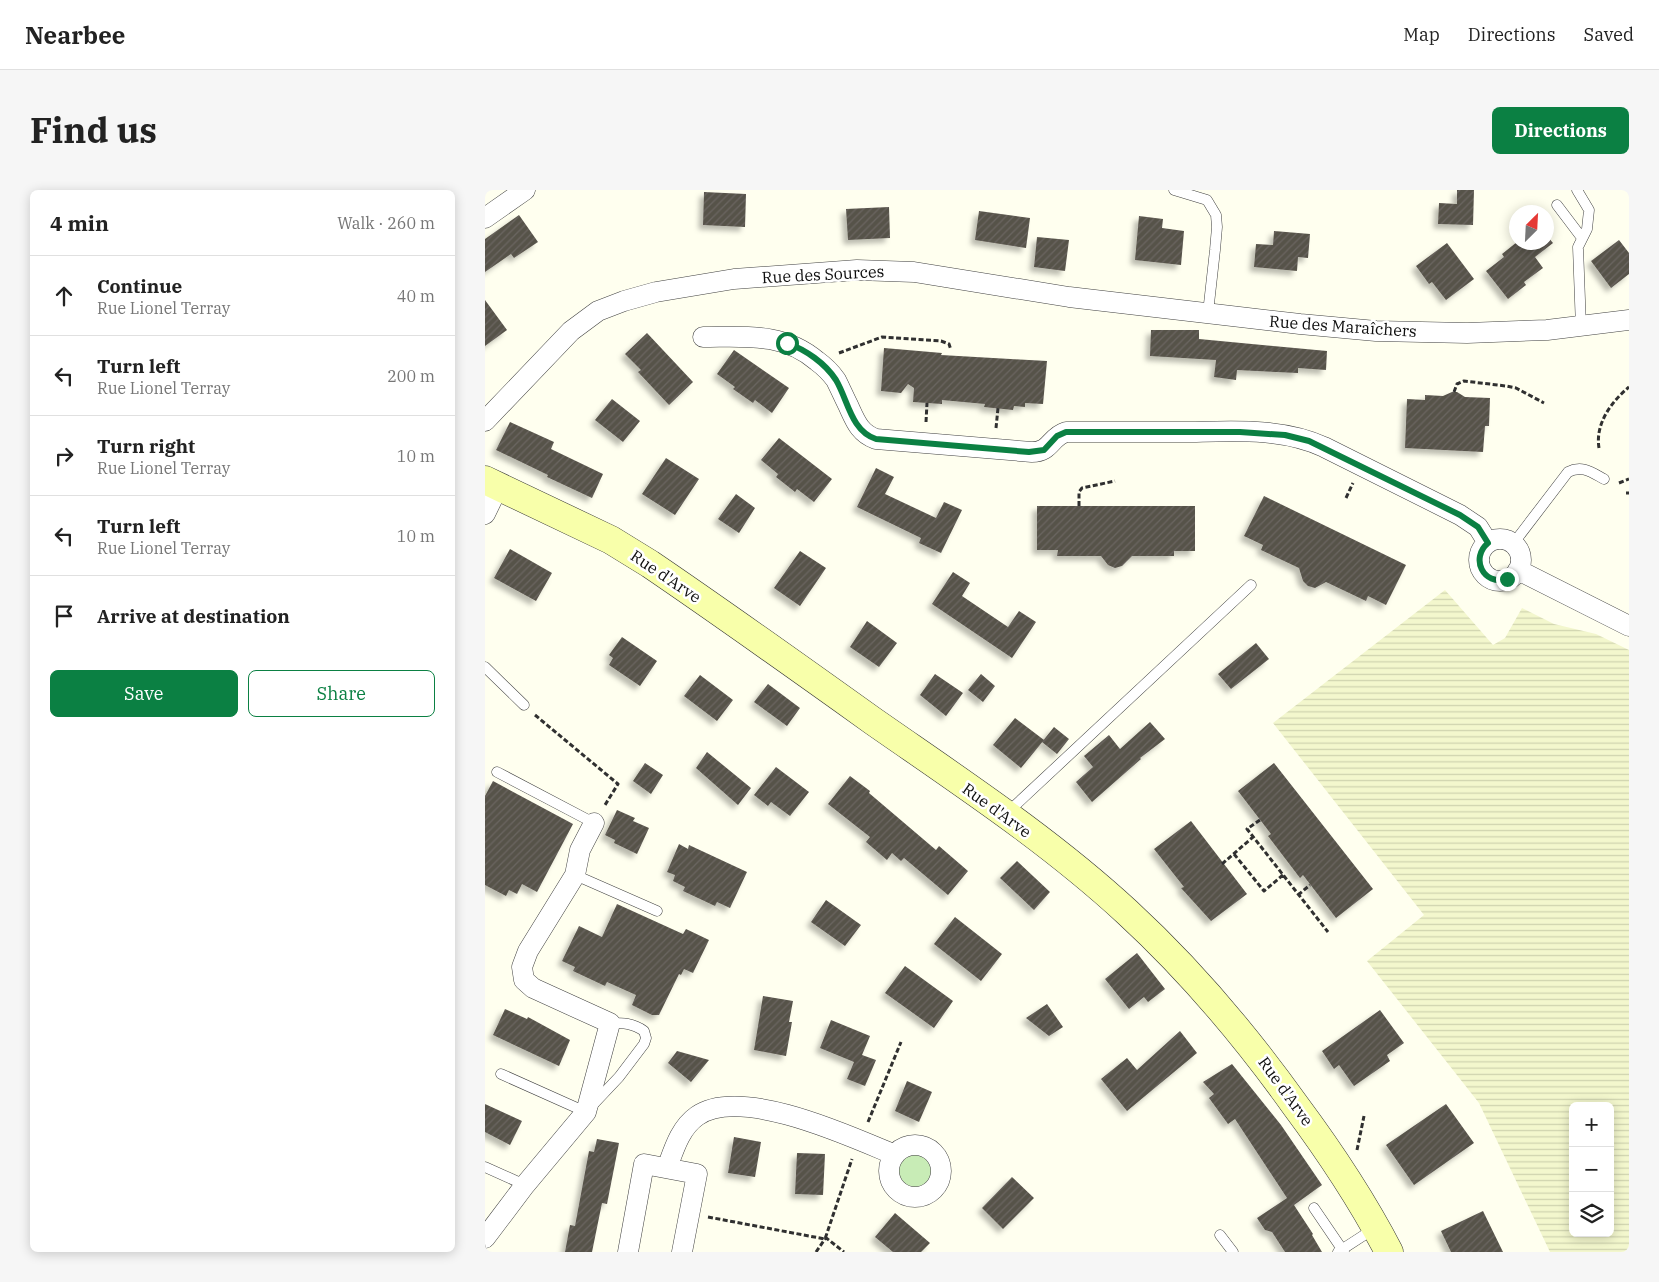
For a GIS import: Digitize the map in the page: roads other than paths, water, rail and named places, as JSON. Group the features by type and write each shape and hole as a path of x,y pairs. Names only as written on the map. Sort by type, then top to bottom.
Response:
{"main road":[{"name":"Rue d'Arve","path":"489,486 611,540 651,564 1005,815 1077,869 1127,911 1210,996 1259,1055 1314,1129 1355,1191 1389,1252"}],"street":[{"path":"485,218 525,190"},
{"name":"Rue des Sources","path":"485,421 571,331 593,314 632,298 714,281 857,270 894,270 941,275 1031,292 1208,313"},
{"name":"Rue des Maraîchers","path":"1208,313 1376,331 1467,333 1547,330 1629,320"},
{"path":"703,337 774,339 803,350 823,366 836,381 860,429 876,439 1033,452 1044,450 1057,436 1066,432 1231,431 1285,435 1317,444 1455,512 1478,527 1488,543"},
{"name":"Rue d'Arve","path":"485,514 489,486"},
{"path":"1495,540 1503,540 1513,544 1520,556 1518,570 1510,578 1503,580 1496,580 1486,576 1481,570 1479,560 1482,550 1488,543 1495,540"},
{"path":"1518,570 1629,626"},
{"path":"485,1238 525,1185 586,1112 610,1023 533,988 524,980 522,967 528,951 575,874 580,850 594,823"},
{"path":"667,1168 677,1141 690,1122 698,1115 718,1108 733,1107 752,1108 821,1124 895,1155"},
{"path":"628,1252 644,1164 697,1174 682,1252"}],"lane":[{"path":"1174,190 1207,200 1216,215 1215,250 1208,313"},
{"path":"1577,190 1589,210 1589,219 1578,247 1581,327"},
{"path":"1557,206 1583,238"},
{"path":"1513,544 1568,472 1577,468 1584,469 1604,479"},
{"path":"1005,815 1251,585"},
{"path":"485,667 524,705"},
{"path":"485,682 494,675"},
{"path":"497,772 594,823"},
{"path":"575,874 657,911"},
{"path":"501,1074 586,1112 619,1077 644,1044 646,1038 644,1030 636,1025 610,1023"},
{"path":"485,1167 525,1185"},
{"path":"1314,1208 1342,1251 1375,1227"},
{"path":"1219,1235 1233,1252"}]}
